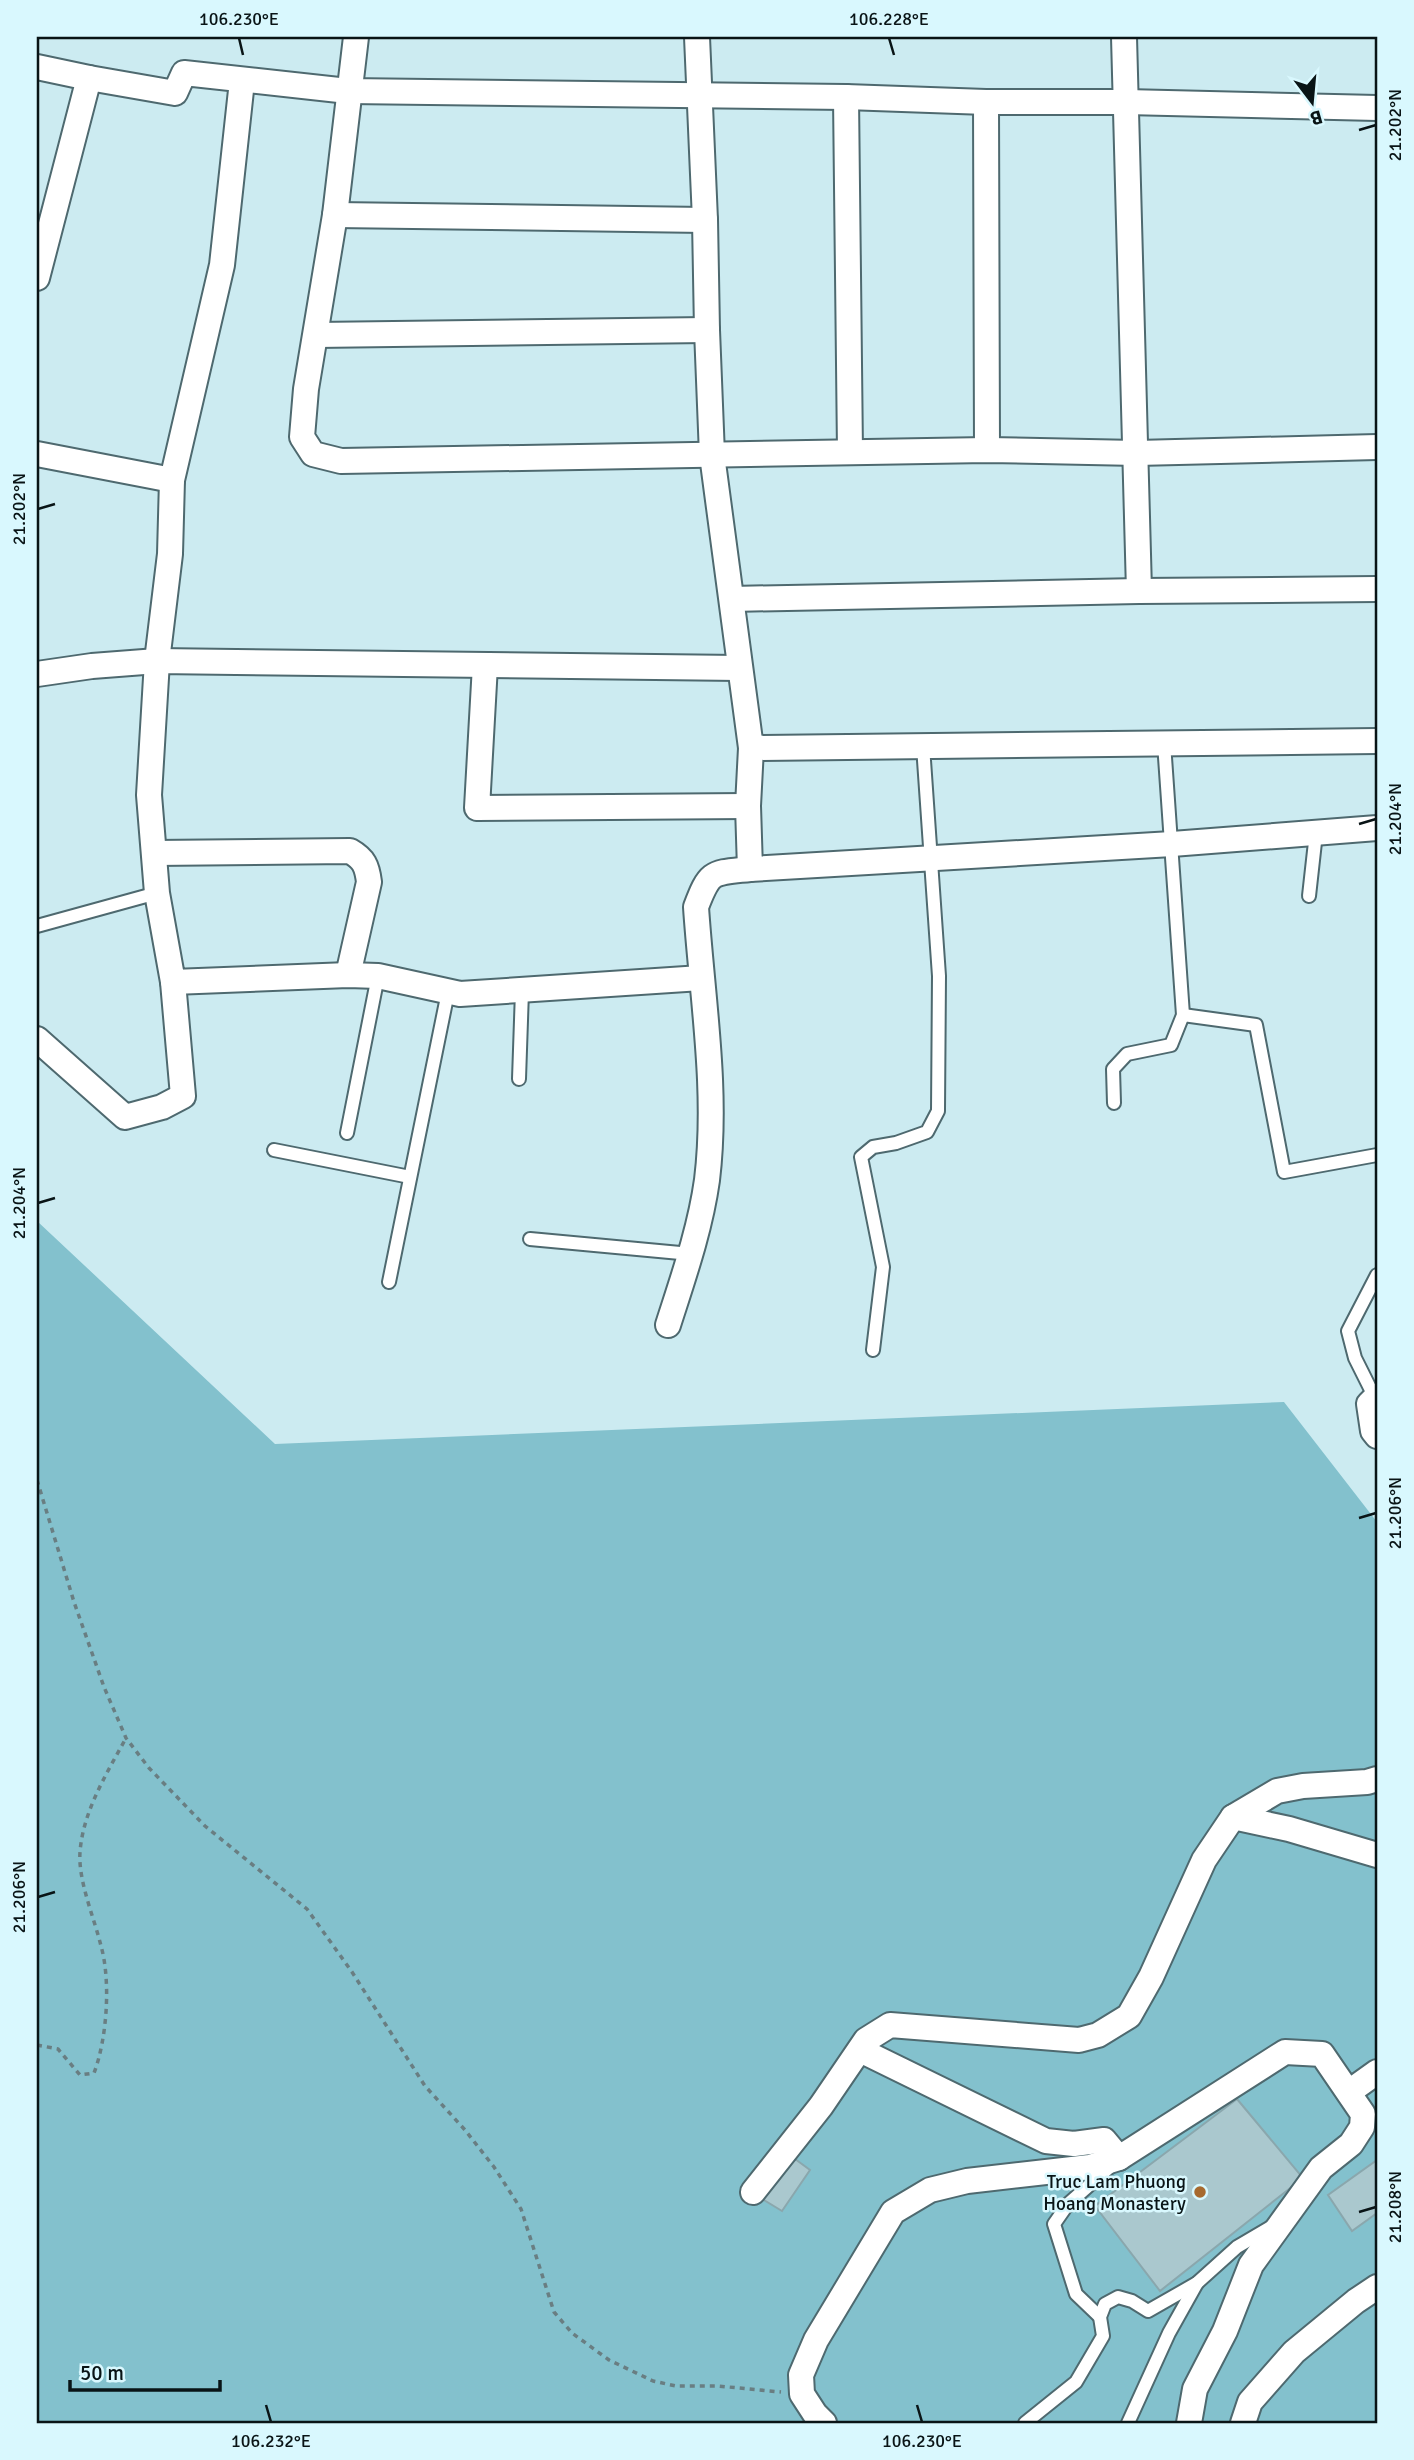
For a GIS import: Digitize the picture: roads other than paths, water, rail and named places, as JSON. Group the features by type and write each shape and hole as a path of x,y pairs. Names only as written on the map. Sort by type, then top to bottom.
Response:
{"street":[{"path":"356,37 335,215 306,389 302,437 313,454 341,461 987,450 1137,453 1377,447"},
{"path":"697,37 712,455 751,748 748,806 750,869"},
{"path":"1124,37 1139,591"},
{"path":"37,67 175,93 184,73 348,91 846,97 1377,108"},
{"path":"37,278 89,78"},
{"path":"37,1039 125,1117 162,1107 183,1096 173,982 157,894 149,795 157,661 170,554 172,480 222,265 242,80"},
{"path":"846,97 850,452"},
{"path":"986,102 987,450"},
{"path":"335,215 705,220"},
{"path":"316,335 707,330"},
{"path":"37,454 172,480"},
{"path":"732,599 1377,589"},
{"path":"37,674 157,661 739,668"},
{"path":"485,665 477,808 748,806"},
{"path":"751,748 1377,741"},
{"path":"668,1325 691,1254 707,1180 710,1101 696,907 705,881 720,873 750,869 1172,844 1377,828"},
{"path":"154,853 350,851 362,858 368,868 369,882 348,975"},
{"path":"173,982 377,976 460,995 701,978"},
{"path":"1376,1397 1368,1404 1373,1431 1377,1436"},
{"path":"753,2192 821,2106 866,2040 890,2025 1079,2040 1098,2035 1129,2016 1151,1978 1204,1860 1233,1817 1277,1791 1377,1779"},
{"path":"1233,1817 1289,1829 1377,1855"},
{"path":"860,2050 1046,2141 1074,2144 1104,2140 1119,2158"},
{"path":"824,2423 802,2394 801,2375 816,2340 893,2212 930,2190 967,2180 1090,2167 1119,2158 1285,2052 1322,2054 1363,2114 1362,2127 1351,2144 1321,2168 1251,2265 1224,2331 1195,2389 1189,2423"},
{"path":"1349,2092 1377,2072"},
{"path":"1243,2423 1250,2402 1294,2353 1356,2301 1377,2287"}],"lane":[{"path":"1114,1103 1112,1069 1127,1054 1171,1045 1183,1015 1164,743"},
{"path":"873,1350 883,1267 861,1157 873,1147 896,1143 927,1132 938,1111 939,976 923,746"},
{"path":"1309,896 1316,833"},
{"path":"37,926 157,894"},
{"path":"347,1133 377,976"},
{"path":"519,1079 522,991"},
{"path":"389,1282 448,992"},
{"path":"1183,1015 1256,1025 1284,1172 1377,1155"},
{"path":"274,1150 410,1177"},
{"path":"530,1239 691,1254"},
{"path":"1376,1397 1355,1358 1348,1331 1377,1275"},
{"path":"1100,2317 1076,2294 1054,2224 1068,2204 1119,2158"},
{"path":"1025,2423 1076,2382 1103,2336 1100,2317 1105,2304 1118,2297 1132,2301 1148,2311 1197,2283 1237,2247 1283,2220"},
{"path":"1128,2423 1169,2333 1197,2283"}],"place":[{"name":"Truc Lam Phuong Hoang Monastery","path":"1200,2192"}]}
